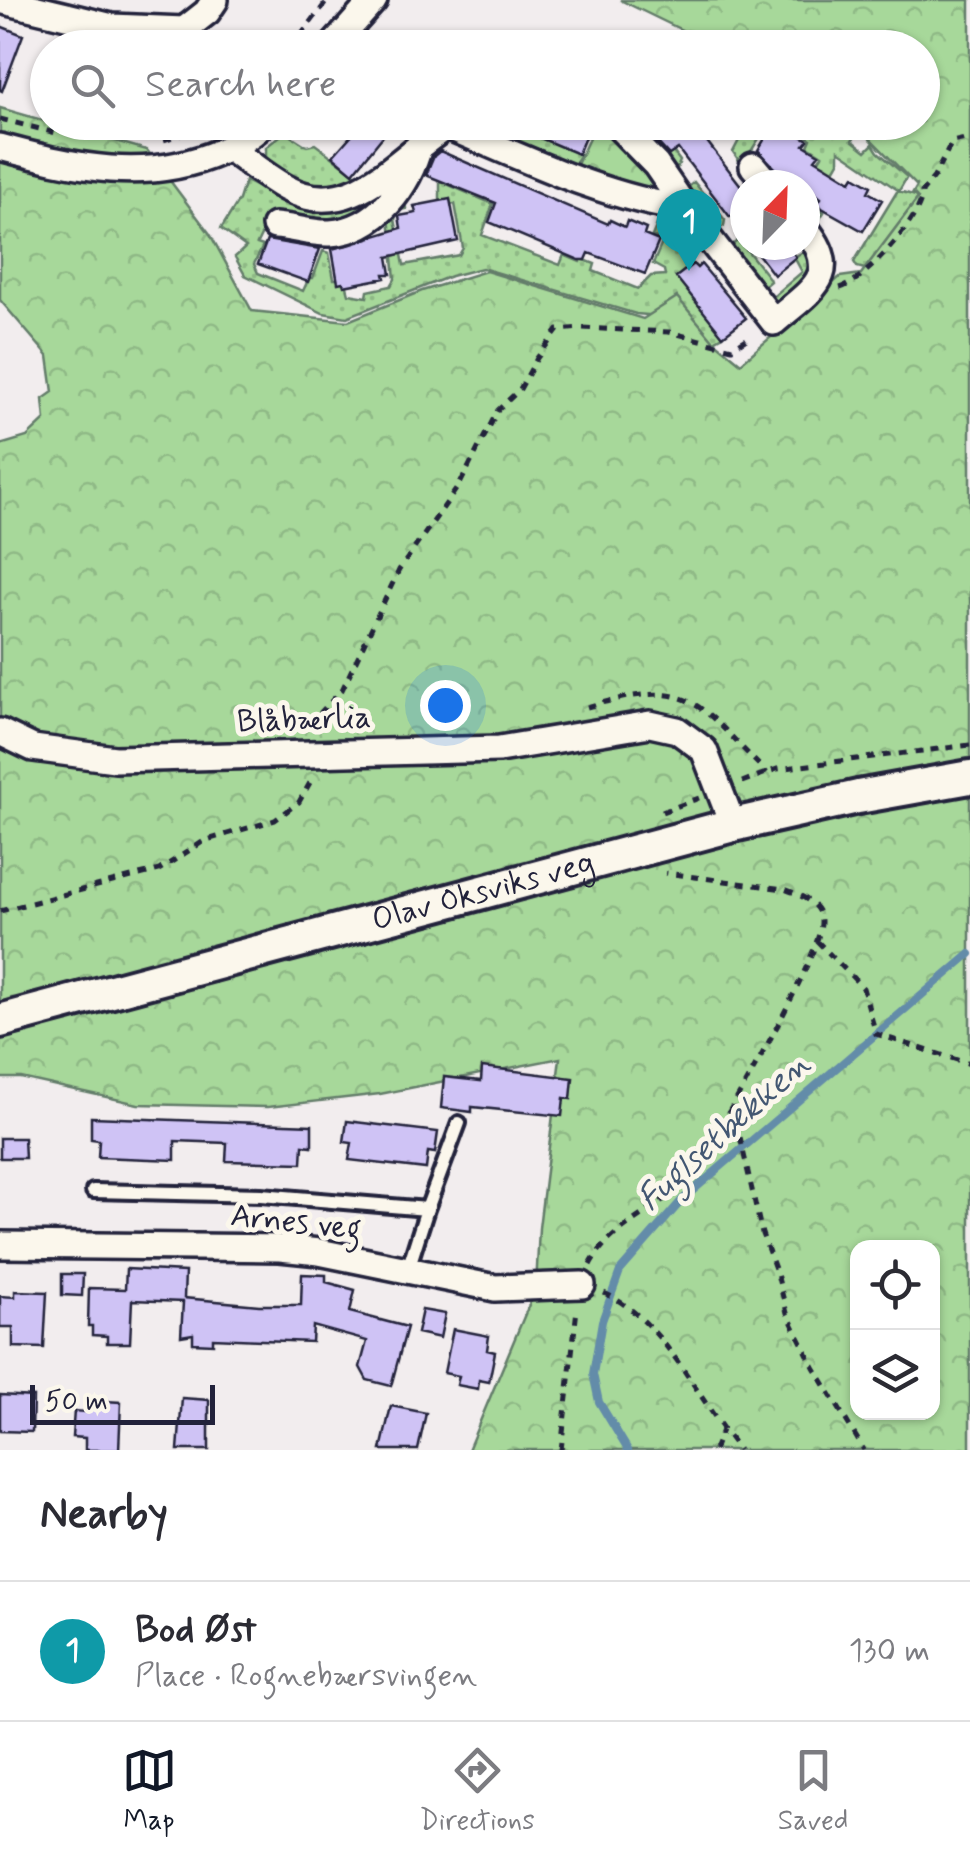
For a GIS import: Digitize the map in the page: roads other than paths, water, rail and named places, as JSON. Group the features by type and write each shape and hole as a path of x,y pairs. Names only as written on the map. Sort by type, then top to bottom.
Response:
{"street":[{"path":"0,0 112,27 184,30 207,12 215,0"},
{"path":"347,30 374,0"},
{"path":"0,147 115,172 156,171 195,163 240,140"},
{"path":"229,148 289,190 326,201 370,185 425,140"},
{"path":"486,140 568,176 653,204 686,209"},
{"path":"632,140 656,165 774,322 815,284 826,266 820,248"},
{"path":"274,226 328,233 354,228 372,218 403,185 414,166 420,143"},
{"name":"Blåbærlia","path":"0,732 33,748 115,759 499,748 650,724 677,730 704,750 734,825"},
{"name":"Olav Oksviks veg","path":"0,1021 734,825 970,777"},
{"name":"Arnes veg","path":"0,1245 280,1248 319,1252 495,1288 582,1285"}],"lane":[{"path":"407,1272 459,1123"},
{"path":"93,1191 261,1195 426,1209"}],"waterway":[{"name":"Fuglsetbekken","path":"628,1450 599,1402 593,1374 602,1321 620,1271 683,1199 970,954"}],"place":[{"name":"Bod Øst","path":"689,271"}]}
